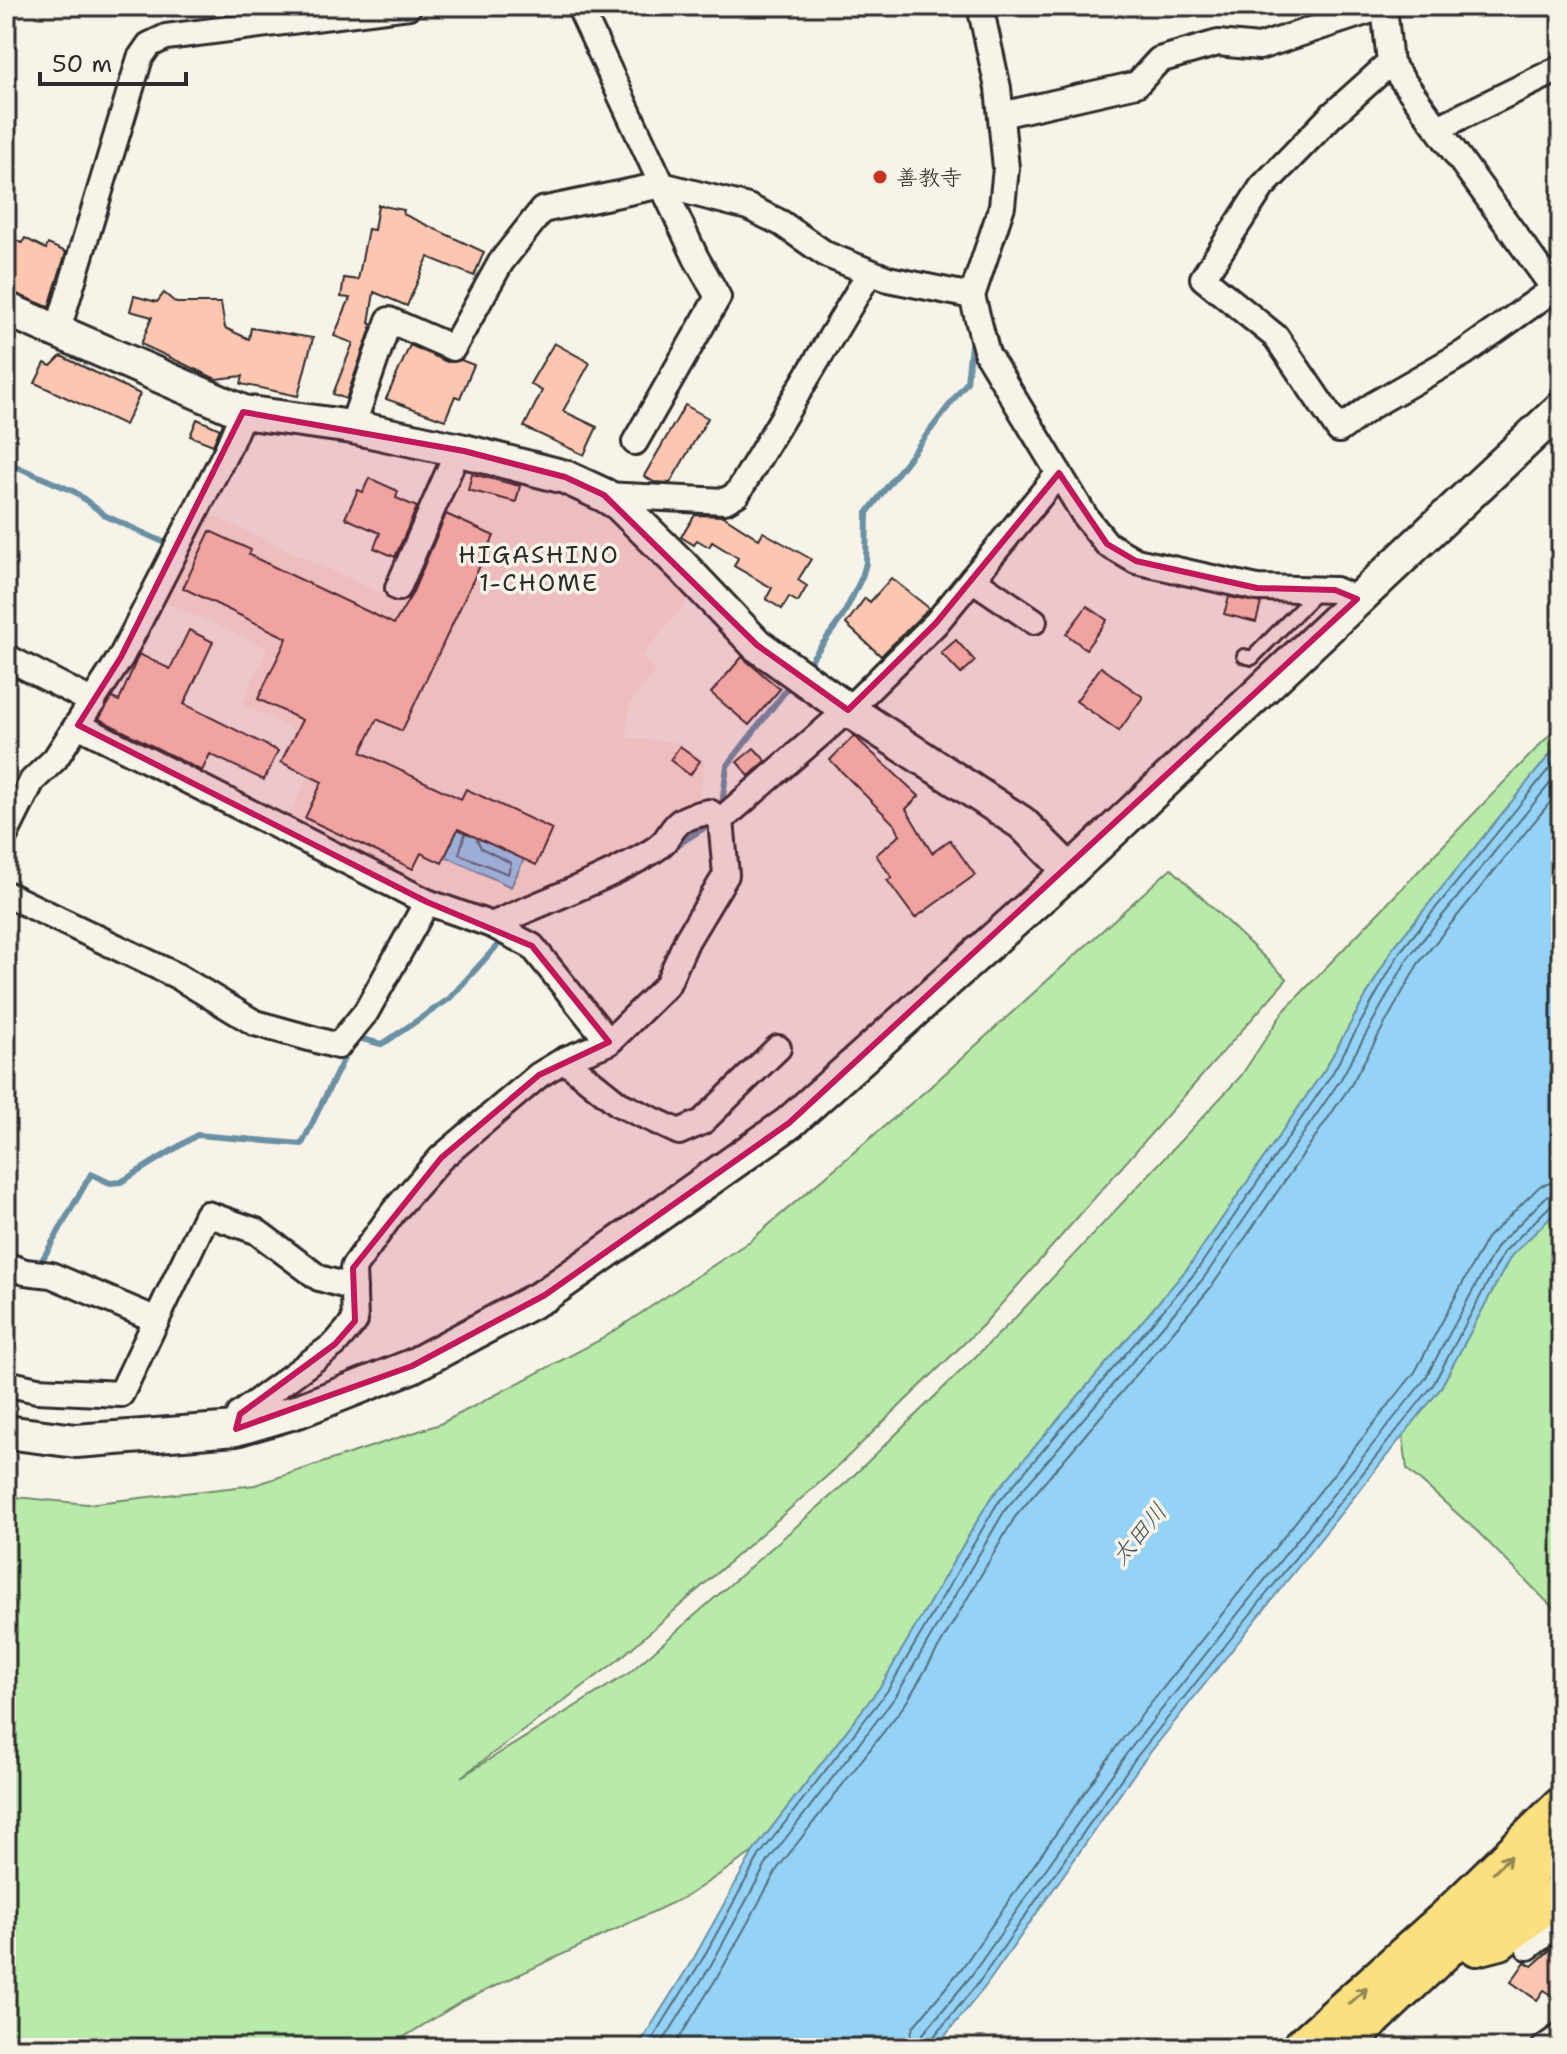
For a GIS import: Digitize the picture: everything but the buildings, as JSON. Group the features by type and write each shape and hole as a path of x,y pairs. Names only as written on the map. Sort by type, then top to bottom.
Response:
{"main road":[{"path":"1342,2048 1455,1928 1561,1806"},
{"path":"1300,2048 1561,1842"},
{"path":"1455,1928 1477,1947 1500,1941 1561,1892"}],"street":[{"path":"57,333 140,58 149,45 166,37 409,6"},
{"path":"579,6 718,297 635,442"},
{"path":"980,6 1001,115 1006,168 1002,206 972,296 987,354 1086,518 1107,544 1136,561 1257,588 1335,590 1357,599"},
{"path":"1001,115 1137,84 1159,60 1218,43 1259,47 1384,6 1390,63 1547,279 1561,282"},
{"path":"1390,63 1332,115 1262,187 1203,278 1276,337 1339,430 1373,405 1464,353 1561,282"},
{"path":"1438,128 1561,68"},
{"path":"352,427 389,320 453,348 501,262 542,210 662,185 748,207 781,223 827,255 870,272 972,296"},
{"path":"604,495 725,501 737,494 870,272"},
{"path":"6,309 243,412 352,427 458,450 565,477 604,495 619,504 757,645 1022,823 1070,871"},
{"path":"6,1432 76,1441 236,1429 298,1411 412,1366 545,1295 789,1123 1070,871 1561,408"},
{"path":"6,833 32,781 55,759 121,657 243,412"},
{"path":"398,588 458,450"},
{"path":"721,820 849,709 936,623 1059,473"},
{"path":"972,579 1034,621"},
{"path":"6,657 93,702"},
{"path":"78,725 427,902 492,925 532,946 609,1042"},
{"path":"492,925 653,851 675,823 689,815 709,812 721,820"},
{"path":"236,1429 240,1414 335,1344 355,1321 353,1268 394,1211 441,1158 539,1075 564,1060 609,1042 667,985 687,940 726,875 721,820"},
{"path":"6,894 177,976 255,1023 338,1046 366,1012 427,902"},
{"path":"564,1060 619,1104 679,1132 702,1122 778,1048"},
{"path":"6,1383 37,1390 121,1394 207,1214 256,1231 319,1278 354,1288"},
{"path":"6,1265 51,1275 157,1320"},
{"path":"1528,1947 1561,1921"},
{"path":"1544,2048 1561,2036"}],"lane":[{"path":"1244,656 1252,658 1319,589"}],"highlighted area":[{"path":"243,412 464,451 565,477 604,495 757,645 848,710 936,623 1059,473 1107,544 1136,561 1257,588 1335,590 1357,599 789,1123 545,1295 412,1366 236,1429 240,1414 335,1344 355,1321 353,1268 441,1158 539,1075 609,1042 532,946 427,902 78,725 121,657"}],"shaded area":[{"path":"464,469 570,500 605,519 639,544 688,600 641,657 655,670 630,703 626,738 679,743 704,761 698,800 676,807 643,843 488,912 434,893 286,821 324,745 242,704 268,648 165,602 207,513 399,602 457,470"}],"green space":[{"path":"1561,723 1561,741 1393,948 1325,1069 1188,1268 990,1499 881,1686 753,1852 687,1896 461,2002 386,2048 6,2048 6,1496 87,1504 255,1485 440,1424 602,1339 750,1241 929,1088 1171,868 1287,979 983,1325 835,1469 617,1661 461,1777 629,1673 848,1481 1013,1320 1241,1076 1283,1012"},
{"path":"1561,1207 1561,1616 1478,1532 1407,1469 1403,1435 1440,1389 1511,1256"}],"water":[{"name":"太田川","path":"1561,741 1561,1207 1511,1256 1440,1389 1141,1764 985,1987 935,2048 637,2048 695,1956 753,1852 881,1686 990,1499 1188,1268 1325,1069 1393,948"},
{"path":"464,815 524,859 511,887 445,856"}],"waterway":[{"path":"810,661 843,616 862,577 866,563 867,513 967,382 972,336"},
{"path":"6,462 75,492 106,516 172,546"},
{"path":"722,804 727,766 787,689"},
{"path":"671,849 712,823"},
{"path":"355,1037 381,1044 387,1041 449,999 504,938"},
{"path":"6,1253 40,1264 91,1174 110,1183 121,1182 197,1135 302,1144 348,1050"}],"place":[{"name":"善教寺","path":"880,177"}],"district":[{"name":"HIGASHINO 1-CHOME","path":"539,569"}]}
